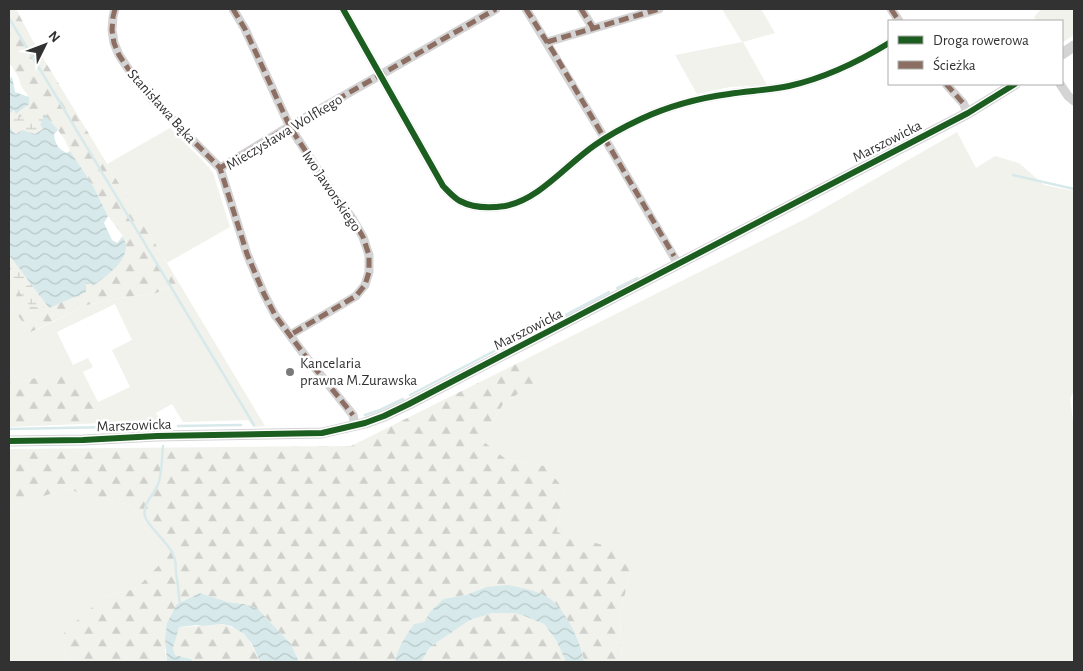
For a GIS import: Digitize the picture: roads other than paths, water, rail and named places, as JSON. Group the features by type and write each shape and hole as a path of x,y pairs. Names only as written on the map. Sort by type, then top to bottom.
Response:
{"street":[{"name":"Stanisława Bąka","path":"115,9 112,22 112,38 123,62 152,100 220,168"},
{"path":"233,9 244,28 290,126"},
{"path":"343,9 443,186 460,201 482,208 506,206 529,198 594,145 642,119 678,105 707,98 766,90 816,79 872,54 888,44"},
{"name":"Mieczysława Wolfkego","path":"356,425 353,415 275,315 247,254 220,168 496,9"},
{"path":"526,9 678,264"},
{"path":"581,9 593,28"},
{"path":"547,42 659,9"},
{"path":"891,9 898,20"},
{"path":"1063,53 1074,46"},
{"path":"947,85 963,103 968,112"},
{"name":"Marszowicka","path":"9,441 322,433 384,416 968,112 1013,85"},
{"path":"1061,85 1074,101"},
{"name":"Iwo Jaworskiego","path":"290,126 363,237 368,255 369,272 366,285 356,296 290,335"}],"water":[{"path":"12,77 15,92 29,97 29,104 16,114 14,110 9,114 9,79"},
{"path":"45,114 58,130 54,134 58,146 67,153 70,151 92,184 108,216 104,223 112,240 117,243 123,236 126,244 126,251 120,263 109,274 93,286 86,283 86,292 49,308 9,255 9,127 16,134 23,130 35,134 43,129 40,125"},
{"path":"508,585 539,593 555,603 572,627 580,645 584,662 566,662 556,640 544,624 515,613 492,613 470,620 430,647 421,662 395,662 405,637 414,624 424,622 430,612 443,599 466,595 486,587"},
{"path":"200,593 258,609 291,644 299,662 260,662 252,644 244,634 231,626 222,624 179,627 173,648 175,655 191,659 193,662 167,662 165,639 167,623 177,604"}],"waterway":[{"path":"9,18 254,425"},
{"path":"1013,175 1074,189"},
{"path":"617,288 637,278"},
{"path":"510,344 609,292"},
{"path":"410,395 502,347"},
{"path":"365,415 403,399"},
{"path":"178,426 241,425"},
{"path":"9,429 162,426"},
{"path":"163,446 159,480 145,507 145,516 174,556 180,603"}],"place":[{"name":"Kancelaria prawna M.Zurawska","path":"290,372"}]}
